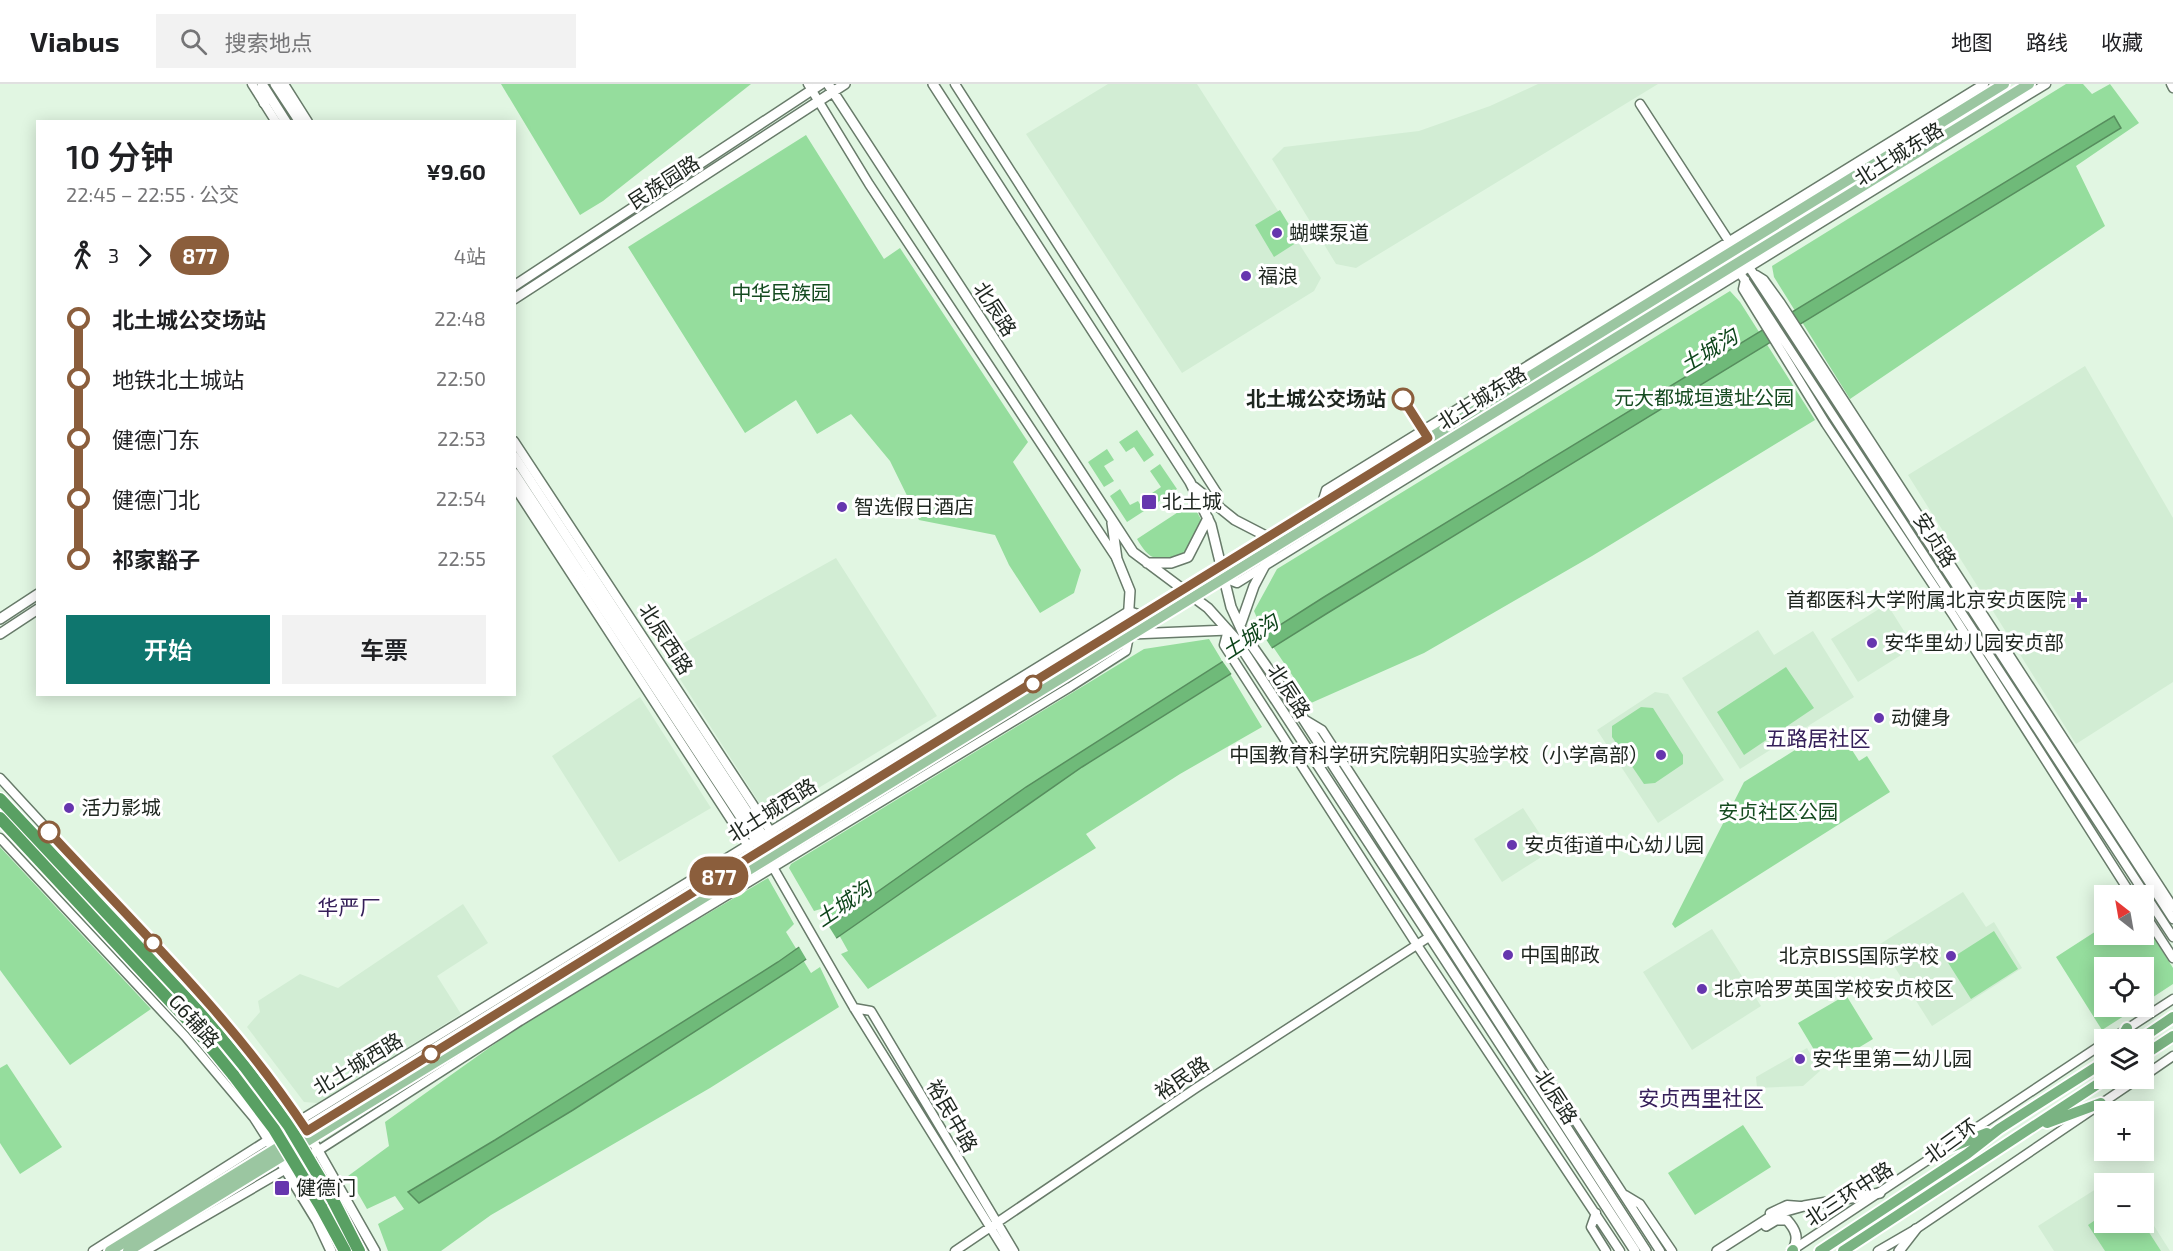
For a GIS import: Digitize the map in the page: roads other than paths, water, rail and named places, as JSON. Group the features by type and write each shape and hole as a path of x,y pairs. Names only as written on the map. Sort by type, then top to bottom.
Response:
{"highway":[{"path":"0,800 204,1017 246,1067 289,1126 333,1200 359,1251"},
{"path":"0,818 194,1027 234,1076 274,1129 345,1251"},
{"path":"2154,1030 2173,1017"},
{"path":"2154,1048 2173,1036"},
{"name":"北三环","path":"1820,1251 1967,1154 1999,1129 2094,1068"},
{"name":"北三环","path":"1843,1251 2035,1128 2094,1087"},
{"path":"2035,1128 2094,1106"},
{"path":"1949,1148 1999,1129"}],"main road":[{"path":"262,84 264,103"},
{"path":"262,84 285,120"},
{"name":"民族园路","path":"516,285 810,88 821,84"},
{"name":"民族园路","path":"516,298 819,101 830,88 845,84"},
{"name":"北辰路","path":"933,84 1191,484 1208,518 1231,607 1253,669 1635,1251"},
{"name":"北土城东路","path":"1182,588 1428,439 1731,245 1848,180 2004,84"},
{"name":"北土城东路","path":"1224,578 1275,546 1428,439 1744,269 2029,84"},
{"path":"280,86 299,120"},
{"name":"北辰路","path":"830,88 1133,552 1208,608 1228,630 1240,631 1302,717 1646,1251"},
{"path":"1831,178 1848,180"},
{"name":"北辰西路","path":"516,459 764,847"},
{"name":"北辰西路","path":"516,476 701,765 764,847"},
{"path":"1191,484 1235,520 1266,536"},
{"path":"1147,563 1171,563 1188,557 1208,518"},
{"path":"1112,521 1117,559 1130,591 1128,623"},
{"path":"1240,631 1254,586 1275,546"},
{"name":"北土城西路","path":"764,847 1131,635 1224,578"},
{"name":"北土城西路","path":"280,1160 310,1136 764,847 1182,588"},
{"path":"0,619 36,595"},
{"path":"0,634 36,610"},
{"path":"1131,635 1228,630"},
{"name":"G6辅路","path":"310,1136 333,1173 375,1251"},
{"path":"110,1251 280,1160"},
{"path":"128,1251 280,1160"},
{"name":"G6辅路","path":"280,1160 331,1251"},
{"path":"1717,1251 1775,1214 1804,1206 1880,1193"},
{"path":"1726,1251 1776,1220 1787,1220 1796,1233 1797,1242 1792,1251"},
{"path":"1899,1251 1916,1229"}],"street":[{"path":"252,84 275,120"},
{"path":"955,84 1217,493 1218,506"},
{"name":"北土城东路","path":"1731,245 1831,178 1984,84"},
{"name":"北土城东路","path":"1224,578 1237,583 1267,565 2046,84"},
{"path":"280,86 306,120"},
{"name":"北辰路","path":"810,88 869,184 1117,559"},
{"path":"1640,105 1731,245 1744,269"},
{"name":"安贞路","path":"1744,269 1777,303 1800,363 2173,937"},
{"name":"安贞路","path":"1744,269 1762,313 1790,341 2173,907"},
{"name":"安贞路","path":"1790,341 1799,381 2009,702 2125,885"},
{"path":"1799,381 1800,363"},
{"name":"北辰西路","path":"516,444 764,847 807,924"},
{"name":"北辰西路","path":"516,489 701,765"},
{"path":"1129,611 1141,615"},
{"name":"北土城西路","path":"268,1140 764,847 1129,611"},
{"name":"北辰路","path":"1228,630 1224,645 1417,945 1620,1251"},
{"name":"安贞路","path":"2016,673 2112,827 2173,919"},
{"path":"2009,702 2022,704"},
{"name":"北辰路","path":"1302,717 1322,730 1660,1251"},
{"name":"G6辅路","path":"0,778 215,1011 281,1093 310,1136"},
{"path":"2112,827 2122,829"},
{"name":"G6辅路","path":"0,838 185,1036 254,1118 280,1160"},
{"path":"2109,860 2110,838"},
{"name":"北土城西路","path":"280,1160 319,1150 520,1021 764,847"},
{"name":"裕民中路","path":"807,924 854,1008 993,1225 1014,1251"},
{"path":"2154,929 2173,958"},
{"name":"裕民路","path":"955,1251 1196,1088 1429,937"},
{"path":"2163,943 2173,948"},
{"path":"2127,1028 2173,999"},
{"name":"裕民中路","path":"854,1008 871,1011 993,1225 1005,1251"},
{"name":"北三环中路","path":"1792,1251 2094,1050"},
{"path":"2154,1069 2173,1056"},
{"path":"2104,1101 2122,1089"},
{"path":"254,1118 281,1093"},
{"path":"1878,1251 1916,1229 2094,1108"},
{"path":"93,1251 268,1140"},
{"path":"145,1251 280,1160"},
{"path":"300,1193 333,1173"},
{"path":"1623,1194 1640,1204 1672,1251"},
{"path":"1711,1251 1787,1205 1804,1206"},
{"path":"1596,1213 1590,1227 1605,1251"}],"place":[{"name":"蝴蝶泵道","path":"1277,233"},
{"name":"福浪","path":"1246,276"},
{"name":"北土城公交场站","path":"1403,399"},
{"name":"北土城","path":"1149,502"},
{"name":"智选假日酒店","path":"842,507"},
{"name":"首都医科大学附属北京安贞医院","path":"2079,600"},
{"name":"安华里幼儿园安贞部","path":"1872,643"},
{"name":"动健身","path":"1879,718"},
{"name":"中国教育科学研究院朝阳实验学校（小学高部）","path":"1661,755"},
{"name":"活力影城","path":"69,808"},
{"name":"安贞街道中心幼儿园","path":"1512,845"},
{"name":"中国邮政","path":"1508,955"},
{"name":"北京BISS国际学校","path":"1951,956"},
{"name":"北京哈罗英国学校安贞校区","path":"1702,989"},
{"name":"安华里第二幼儿园","path":"1800,1059"},
{"name":"健德门","path":"282,1188"}],"district":[{"name":"五路居社区","path":"1818,739"},
{"name":"华严厂","path":"349,908"},
{"name":"安贞西里社区","path":"1701,1099"}],"park label":[{"name":"中华民族园","path":"781,293"},
{"name":"元大都城垣遗址公园","path":"1704,398"},
{"name":"安贞社区公园","path":"1778,812"}],"water label":[{"name":"土城沟","path":"1709,351"},
{"name":"土城沟","path":"1250,637"},
{"name":"土城沟","path":"844,904"}]}
